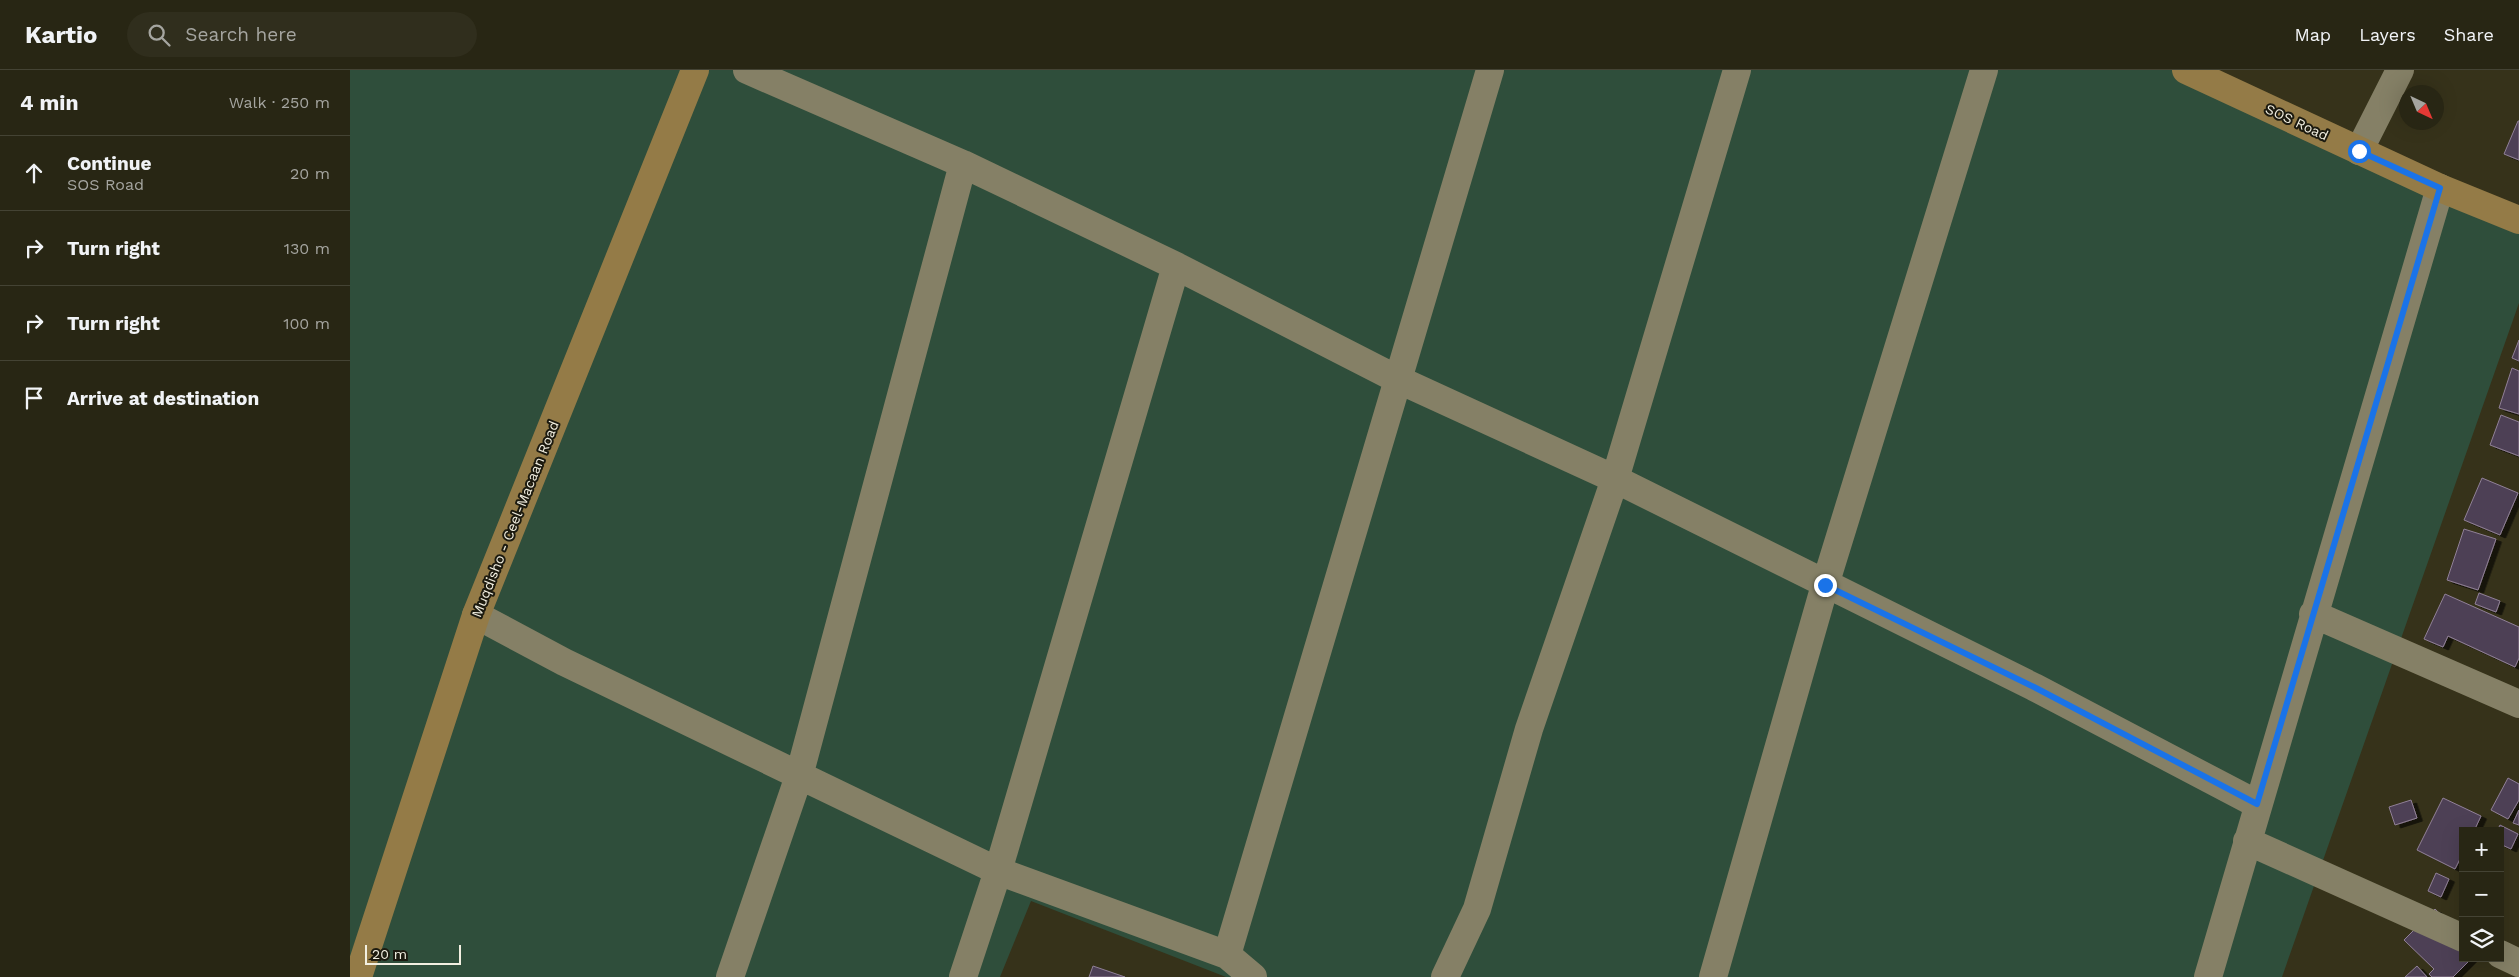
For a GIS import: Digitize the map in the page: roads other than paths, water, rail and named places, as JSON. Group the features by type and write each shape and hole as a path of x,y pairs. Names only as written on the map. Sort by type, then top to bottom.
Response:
{"street":[{"name":"Muqdisho - Ceel-Macaan Road","path":"358,977 476,614 695,70"},
{"path":"747,70 963,164 1176,266 1397,379 1615,478 1825,585 2034,687 2257,804"},
{"path":"1228,955 1490,70"},
{"path":"1445,977 1477,908 1529,729 1615,478 1737,70"},
{"path":"1713,977 1825,585 1984,70"},
{"name":"SOS Road","path":"2186,70 2440,188 2519,220"},
{"path":"2359,151 2400,70"},
{"path":"730,977 799,776 963,164"},
{"path":"2208,977 2257,804 2440,188"},
{"path":"963,977 998,871 1176,266"},
{"path":"476,614 564,662 998,871 1228,955 1253,977"},
{"path":"2314,614 2519,704"},
{"path":"2247,841 2459,936"},
{"path":"2504,956 2519,963"}]}
